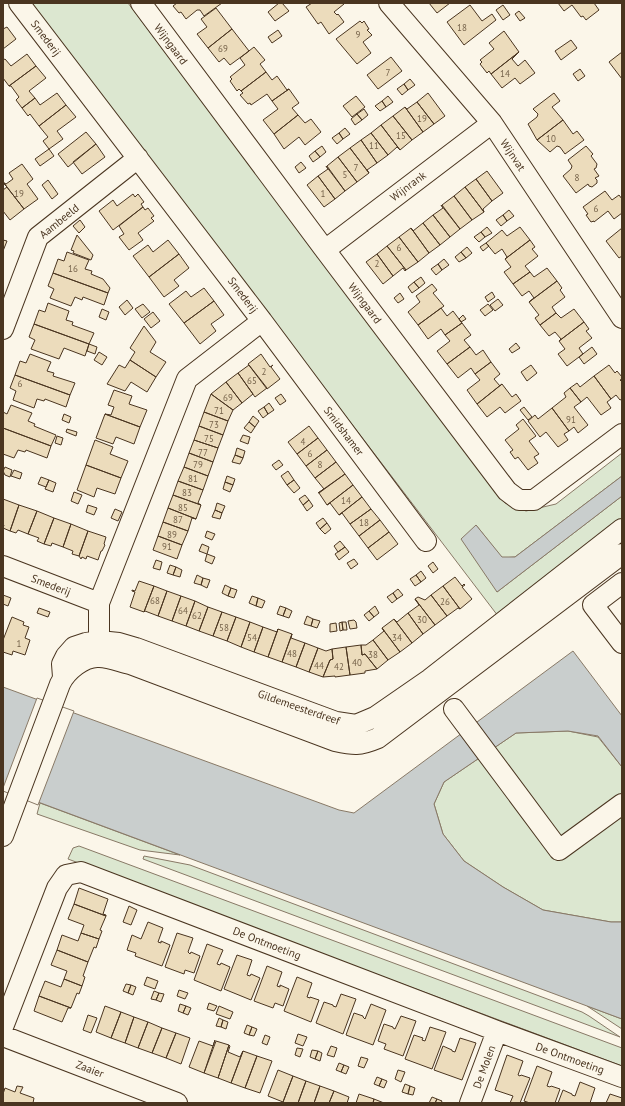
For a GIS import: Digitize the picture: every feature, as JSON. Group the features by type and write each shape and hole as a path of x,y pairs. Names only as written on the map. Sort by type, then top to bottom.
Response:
{"street":[{"name":"Smederij","path":"19,3 262,321 188,379 99,603 99,649"},
{"name":"Wijngaard","path":"141,3 507,491 519,500 534,500 622,434"},
{"name":"Wijnvat","path":"389,3 492,123 622,318"},
{"name":"Wijnrank","path":"325,250 492,123"},
{"name":"Aambeeld","path":"3,329 38,237 138,158"},
{"name":"Smidshamer","path":"262,321 426,541"},
{"name":"Gildemeesterdreef","path":"99,649 119,643 136,648 336,722 356,725 376,717 430,679 622,529"},
{"name":"Gildemeesterdreef","path":"3,836 61,680 62,664 66,656 74,647 86,643 130,664 335,741 353,745 360,744 378,738 622,554"},
{"name":"Smederij","path":"3,566 99,603"},
{"path":"622,583 593,604 622,643"},
{"path":"458,714 559,850 622,804"},
{"name":"De Ontmoeting","path":"3,1027 57,888 66,875 81,872 497,1031 622,1077"},
{"name":"De Molen","path":"470,1103 497,1031"},
{"name":"Zaaier","path":"3,1036 170,1102"}],"green space":[{"path":"31,3 128,3 505,503 526,511 556,504 622,453 622,476 515,557 502,558 476,525 497,592 622,496 622,523 498,616"},
{"path":"568,731 598,737 622,767 622,922 611,922 543,910 503,887 464,861 443,834 434,804 444,782 516,733"},
{"path":"40,803 180,855 140,850 37,814"},
{"path":"79,846 622,1048 622,1066 68,859 73,848"},
{"path":"144,856 190,865 582,1012 620,1037 143,859"},
{"path":"587,1006 622,1019 622,1029"}],"shaded area":[{"path":"622,476 622,496 497,592 461,539 476,525 502,557 515,557"},
{"path":"573,651 622,716 622,767 598,736 568,731 516,733 444,782 434,804 443,834 464,861 503,887 543,910 611,922 622,922 622,1019 3,789 3,687 339,810 354,813"}],"pier":[{"path":"37,698 74,711 38,805 3,791"}],"building":[{"path":"177,3 222,3 204,16 200,10 197,10 186,19 181,12 179,13 173,6"},
{"path":"279,3 282,3 289,11 275,21 268,12"},
{"path":"312,3 343,3 344,4 334,12 337,15 338,14 344,22 329,34 321,22 318,24 306,7"},
{"path":"429,3 450,3 437,13"},
{"path":"558,3 594,3 599,10 586,20 583,16 581,17 572,5 564,11"},
{"path":"470,5 482,21 492,14 496,20 464,45 447,22"},
{"path":"503,5 510,15 503,20 496,10"},
{"path":"216,8 232,29 208,48 197,34 207,27 201,19"},
{"path":"519,11 525,18 520,21 515,14"},
{"path":"360,21 362,23 364,21 369,29 367,30 372,35 363,42 371,53 357,64 336,39"},
{"path":"7,27 16,39 3,49 3,29"},
{"path":"232,29 249,51 230,65 224,58 219,62 208,48"},
{"path":"278,30 282,36 272,43 268,37"},
{"path":"504,31 519,52 491,74 489,71 487,73 480,64 482,62 480,60 494,49 489,43"},
{"path":"571,40 577,48 561,60 555,51"},
{"path":"254,47 265,60 260,64 266,72 241,91 239,89 237,91 230,81 232,79 230,77 245,65 240,58"},
{"path":"519,52 512,59 518,66 525,60 535,73 520,84 515,78 502,88 491,74"},
{"path":"622,52 622,79 609,62"},
{"path":"27,54 36,66 9,86 3,78 3,60 5,59 11,66"},
{"path":"391,57 402,71 378,89 367,75"},
{"path":"36,66 46,78 29,91 35,98 22,108 16,100 19,97 11,86 9,86"},
{"path":"580,69 585,76 578,81 573,74"},
{"path":"266,72 272,80 277,76 287,90 289,89 272,101 267,94 251,105 250,103 248,104 240,95 243,93 241,91"},
{"path":"410,79 415,85 408,90 404,84"},
{"path":"404,84 408,90 402,95 397,89"},
{"path":"289,89 299,103 292,108 298,115 274,134 263,120 278,109 272,101"},
{"path":"57,93 66,105 39,126 30,114 28,116 22,108 35,98 40,105"},
{"path":"428,93 445,116 434,124 417,102"},
{"path":"554,93 560,101 552,107 563,120 537,140 528,124 537,117 538,114 533,109"},
{"path":"356,96 365,107 352,117 343,106"},
{"path":"388,96 393,102 386,107 382,101"},
{"path":"382,101 386,107 380,111 375,106"},
{"path":"417,102 434,124 423,132 405,107 407,109"},
{"path":"66,105 76,117 57,131 63,139 49,149 43,141 48,137 39,126"},
{"path":"405,107 423,132 412,140 393,116"},
{"path":"364,109 368,115 362,120 357,114"},
{"path":"357,114 362,120 355,125 351,119"},
{"path":"298,115 305,123 311,119 321,132 305,145 299,137 284,149 274,134"},
{"path":"393,116 412,140 400,150 381,125"},
{"path":"563,120 573,134 577,131 584,140 565,154 560,147 557,146 550,152 537,140"},
{"path":"381,125 400,150 397,147 388,155 371,133"},
{"path":"345,128 350,134 343,139 339,133"},
{"path":"86,132 96,144 68,167 58,154"},
{"path":"339,133 343,139 337,144 332,138"},
{"path":"371,133 388,155 377,163 361,140"},
{"path":"361,140 377,163 367,170 369,173 350,148"},
{"path":"96,144 105,157 82,174 73,162"},
{"path":"322,146 326,152 320,157 315,151"},
{"path":"586,146 593,154 591,156 597,164 596,168 594,169 599,176 595,178 597,183 592,187 588,184 576,193 563,176 571,169 572,166 568,160"},
{"path":"350,148 369,173 357,182 338,157"},
{"path":"49,149 54,156 40,166 35,159"},
{"path":"315,151 320,157 313,162 309,156"},
{"path":"338,157 357,182 345,191 327,166"},
{"path":"301,162 306,168 299,173 295,167"},
{"path":"22,164 33,179 27,184 38,199 24,209 3,182 6,184 13,179 9,173"},
{"path":"326,166 345,191 335,199 318,176 328,169"},
{"path":"487,171 503,193 492,201 476,179"},
{"path":"318,176 335,199 324,207 307,185"},
{"path":"476,179 492,201 483,209 484,212 465,187"},
{"path":"48,180 58,194 52,199 42,185"},
{"path":"7,187 24,209 10,220 3,211 3,190"},
{"path":"465,187 484,212 472,220 454,196"},
{"path":"605,191 612,200 619,195 622,199 622,213 614,219 608,211 594,222 591,222 583,207"},
{"path":"133,194 135,197 138,194 144,202 141,204 143,207 113,230 99,211 113,200 117,206"},
{"path":"454,196 472,220 460,229 442,205"},
{"path":"441,205 460,229 450,237 433,215 443,208"},
{"path":"143,207 145,210 148,208 154,216 151,218 154,221 138,233 143,240 129,250 119,237 124,234 119,226"},
{"path":"509,210 514,216 507,221 503,215"},
{"path":"433,215 450,237 440,245 423,223"},
{"path":"503,215 507,221 501,226 496,220"},
{"path":"80,220 85,227 79,233 73,226"},
{"path":"423,223 440,245 429,253 413,231"},
{"path":"487,227 492,233 485,237 481,232"},
{"path":"520,227 530,240 505,259 507,257 502,249 495,254 486,243 502,230 507,236"},
{"path":"411,228 429,253 418,262 399,237"},
{"path":"622,228 622,256 619,258 606,241"},
{"path":"481,232 485,237 479,242 474,237"},
{"path":"77,235 93,255 91,260 73,253 74,251 71,250"},
{"path":"399,237 418,262 406,270 387,246"},
{"path":"3,240 7,241 3,251"},
{"path":"168,240 179,254 149,277 133,256 148,245 153,252"},
{"path":"530,240 535,247 532,249 538,256 525,266 530,272 513,284 504,272 511,267 505,259"},
{"path":"486,243 489,246 483,251 480,247"},
{"path":"387,246 406,270 405,271 403,268 393,276 377,254"},
{"path":"467,247 472,253 466,258 461,252"},
{"path":"67,252 89,260 85,269 92,271 91,274 103,279 110,288 108,293 53,273 58,259 64,261"},
{"path":"461,252 466,258 459,262 455,257"},
{"path":"179,254 189,268 174,280 179,286 164,297 149,277"},
{"path":"377,254 393,276 383,284 366,262"},
{"path":"444,259 449,265 442,270 438,264"},
{"path":"438,264 442,270 436,275 431,269"},
{"path":"547,268 557,281 529,302 534,298 529,291 522,296 513,284 530,272 534,277"},
{"path":"53,273 108,293 104,305 83,297 82,300 75,297 71,306 50,298 54,289 48,286"},
{"path":"421,277 425,283 419,288 414,282"},
{"path":"557,281 562,288 560,290 565,297 552,307 556,313 540,325 535,318 539,315 529,302"},
{"path":"414,282 419,288 412,293 408,287"},
{"path":"432,284 437,290 433,293 444,306 418,325 408,312 420,302 416,296"},
{"path":"204,288 214,301 184,323 169,304 186,291 191,297"},
{"path":"492,292 495,297 488,302 485,297"},
{"path":"400,293 404,299 398,303 394,298"},
{"path":"498,299 503,305 495,311 490,305"},
{"path":"127,300 133,308 125,315 119,307"},
{"path":"214,301 224,315 211,324 216,331 200,344 184,323"},
{"path":"48,303 69,311 66,320 73,322 72,325 94,333 89,344 34,324 39,310 45,312"},
{"path":"143,304 150,312 142,318 135,309"},
{"path":"488,304 493,310 485,316 480,310"},
{"path":"441,308 447,316 453,311 462,323 445,335 441,329 428,339 418,325"},
{"path":"102,309 109,312 106,320 99,317"},
{"path":"574,309 584,322 559,341 561,339 555,332 549,336 540,325 556,313 561,318"},
{"path":"153,312 160,321 151,328 144,319"},
{"path":"463,315 466,319 461,322 459,319"},
{"path":"584,322 589,329 586,331 592,338 579,348 583,354 567,366 558,354 565,349 559,341"},
{"path":"462,323 471,335 464,340 470,347 447,364 437,351 450,341 445,335"},
{"path":"34,324 89,344 85,356 64,348 59,359 31,349 35,340 29,337"},
{"path":"144,326 156,342 150,352 166,362 156,377 130,360 135,352 130,348"},
{"path":"516,343 520,348 512,353 509,349"},
{"path":"89,344 97,347 95,354 87,351"},
{"path":"470,347 476,355 483,350 491,362 475,374 471,368 458,378 447,364"},
{"path":"592,347 597,354 584,364 579,357"},
{"path":"99,352 107,357 102,365 94,360"},
{"path":"30,354 51,362 47,371 54,373 53,376 75,383 70,395 15,375 20,361 26,363"},
{"path":"261,354 270,367 273,365 271,367 280,379 267,389 248,364"},
{"path":"130,360 156,377 147,392 131,382 125,391 107,384 119,365 125,368"},
{"path":"491,362 500,374 494,379 500,386 477,404 467,390 480,380 475,374"},
{"path":"249,365 267,388 255,397 238,373"},
{"path":"531,365 537,373 527,381 521,372"},
{"path":"609,365 615,373 617,371 622,377 620,380 622,382 622,399 620,400 616,395 611,399 594,376"},
{"path":"238,373 253,394 242,403 226,382"},
{"path":"15,375 70,395 66,407 45,399 44,401 37,399 34,408 13,400 16,391 10,388"},
{"path":"594,376 611,399 607,402 611,408 601,415 587,397 581,402 570,388 577,383 580,387"},
{"path":"226,382 242,403 233,410 211,394"},
{"path":"502,384 512,397 516,394 521,401 505,413 500,407 487,417 477,404"},
{"path":"570,388 581,402 574,407 588,425 578,433 574,427 569,431 552,408 566,397 564,393"},
{"path":"114,390 132,396 129,404 147,410 140,427 105,414 111,415 114,407 108,405"},
{"path":"211,394 233,410 228,421 204,412"},
{"path":"281,394 286,401 280,405 275,398"},
{"path":"269,403 274,410 268,414 264,407"},
{"path":"11,405 32,413 28,421 35,424 34,426 56,435 51,446 3,428 3,412 7,414"},
{"path":"264,407 268,414 263,418 258,411"},
{"path":"524,407 532,417 528,420 520,410"},
{"path":"552,408 569,431 564,434 568,440 558,447 546,432 540,437 528,421 535,415 538,419"},
{"path":"204,412 228,421 223,435 199,426"},
{"path":"64,414 71,417 69,423 62,420"},
{"path":"105,414 140,427 134,444 116,437 113,444 96,438"},
{"path":"253,416 259,421 255,427 249,422"},
{"path":"523,419 536,436 529,441 539,454 534,457 538,463 528,470 518,457 515,459 510,452 513,450 505,440 519,429 516,425"},
{"path":"249,422 255,427 251,433 244,428"},
{"path":"199,426 223,435 218,448 194,440"},
{"path":"309,426 318,438 297,454 288,442"},
{"path":"3,428 51,446 47,458 26,450 25,452 18,450 14,458 3,454"},
{"path":"67,429 77,432 76,436 66,432"},
{"path":"243,435 250,437 248,444 240,441"},
{"path":"57,436 63,438 61,445 55,443"},
{"path":"318,438 327,450 306,466 297,454"},
{"path":"95,440 113,447 110,454 128,461 121,478 86,465"},
{"path":"194,440 218,448 213,462 189,453"},
{"path":"237,448 245,451 243,458 235,455"},
{"path":"327,450 336,462 315,478 306,466"},
{"path":"189,453 213,462 208,476 184,467"},
{"path":"235,455 243,458 240,464 232,462"},
{"path":"279,460 283,465 276,470 272,465"},
{"path":"336,462 345,474 324,489 315,478"},
{"path":"86,465 121,478 115,494 97,488 94,497 77,490"},
{"path":"5,467 12,470 10,477 5,475 3,471"},
{"path":"184,467 208,476 203,490 178,481"},
{"path":"14,470 22,473 20,479 11,476"},
{"path":"288,471 294,480 287,485 281,476"},
{"path":"345,474 353,485 327,505 319,493"},
{"path":"227,476 235,479 233,485 225,482"},
{"path":"41,477 49,480 46,487 38,484"},
{"path":"49,480 56,483 53,492 45,489"},
{"path":"294,480 300,488 294,493 287,485"},
{"path":"178,481 203,490 198,503 201,505 173,495"},
{"path":"225,482 233,485 230,492 223,489"},
{"path":"353,485 362,497 339,515 330,503 327,505"},
{"path":"74,492 82,495 78,504 71,501"},
{"path":"173,495 201,505 196,519 168,508"},
{"path":"305,495 309,500 303,505 299,499"},
{"path":"362,497 371,509 350,524 342,513 339,515"},
{"path":"3,499 19,505 10,531 3,528"},
{"path":"309,500 313,506 307,511 303,505"},
{"path":"217,503 225,506 222,513 215,510"},
{"path":"19,505 37,511 28,534 18,530 16,533 10,531"},
{"path":"88,505 97,508 94,515 86,512"},
{"path":"168,508 196,519 192,518 188,531 163,522"},
{"path":"115,509 122,512 118,521 111,518"},
{"path":"371,509 380,520 359,536 350,524"},
{"path":"215,510 222,513 220,519 212,517"},
{"path":"37,511 54,518 44,544 37,541 39,538 28,534"},
{"path":"54,518 71,524 63,547 52,543 51,546 44,544"},
{"path":"323,518 327,523 320,529 316,523"},
{"path":"380,520 389,532 368,548 359,536"},
{"path":"163,522 188,531 182,545 158,536"},
{"path":"327,523 331,529 325,534 320,529"},
{"path":"71,524 88,531 79,556 72,554 73,551 63,547"},
{"path":"88,531 106,537 105,545 98,560 87,556 86,559 82,557 81,559 79,556"},
{"path":"207,531 215,534 212,540 205,537"},
{"path":"389,532 398,544 377,560 368,548"},
{"path":"158,536 182,545 177,559 153,550"},
{"path":"340,541 345,547 338,552 334,546"},
{"path":"202,544 209,547 207,554 199,551"},
{"path":"345,547 349,552 339,560 335,554"},
{"path":"207,554 215,557 212,564 205,561"},
{"path":"354,559 358,564 351,569 347,563"},
{"path":"156,560 162,562 160,570 153,568"},
{"path":"433,562 438,569 433,573 428,566"},
{"path":"170,565 176,567 173,575 167,573"},
{"path":"176,567 182,570 180,577 173,575"},
{"path":"421,571 426,578 421,582 416,575"},
{"path":"197,575 203,578 201,585 194,583"},
{"path":"416,575 421,582 415,586 410,579"},
{"path":"455,577 462,586 464,584 465,585 462,587 472,599 460,609 443,586"},
{"path":"203,578 210,580 207,588 201,585"},
{"path":"139,581 154,586 144,612 130,607 135,592 132,590 135,591"},
{"path":"225,585 231,588 228,596 222,593"},
{"path":"154,586 167,591 158,616 145,611 144,612"},
{"path":"443,586 460,609 458,608 447,616 431,595"},
{"path":"231,588 237,590 234,598 228,596"},
{"path":"398,589 403,595 397,599 393,593"},
{"path":"167,591 181,596 172,621 158,616"},
{"path":"393,593 397,599 392,603 387,597"},
{"path":"3,595 11,598 8,606 3,604"},
{"path":"431,595 447,616 435,625 415,599 418,597 425,600"},
{"path":"181,596 195,601 186,626 172,621"},
{"path":"252,596 258,598 256,606 249,603"},
{"path":"258,598 265,601 262,608 256,606"},
{"path":"415,599 435,625 423,634 408,613 419,605"},
{"path":"195,601 208,607 199,631 186,626"},
{"path":"280,606 286,608 283,616 277,614"},
{"path":"375,606 379,613 374,617 369,611"},
{"path":"208,607 222,612 213,636 199,631"},
{"path":"39,608 50,612 48,617 37,613"},
{"path":"286,608 292,611 289,618 283,616"},
{"path":"369,611 374,617 369,621 364,615"},
{"path":"222,612 236,617 227,641 213,636"},
{"path":"408,613 423,634 412,643 394,619 397,622"},
{"path":"307,616 313,619 311,626 304,624"},
{"path":"12,617 24,622 23,625 29,627 25,638 30,640 25,655 13,651 12,655 3,652 3,640"},
{"path":"236,617 250,622 241,647 227,641"},
{"path":"313,619 320,621 317,628 311,626"},
{"path":"394,619 412,643 400,652 382,628"},
{"path":"354,620 357,628 350,629 348,621"},
{"path":"250,622 263,627 254,652 241,647"},
{"path":"342,622 346,622 347,630 343,630"},
{"path":"342,622 343,630 340,631 339,623"},
{"path":"336,623 337,631 330,632 330,624"},
{"path":"263,627 277,632 268,657 254,652"},
{"path":"382,628 400,652 388,660 373,640 384,631"},
{"path":"278,629 292,634 282,662 268,657"},
{"path":"292,634 291,638 305,643 296,667 282,662"},
{"path":"373,640 388,660 377,669 365,654 362,655 361,645 366,645"},
{"path":"305,643 318,648 309,672 296,667"},
{"path":"361,645 362,655 365,654 377,669 365,671 365,673 350,675 346,647"},
{"path":"346,647 350,675 323,677 330,660 333,659 332,649"},
{"path":"318,648 326,651 332,649 333,659 330,660 323,677 309,672"},
{"path":"79,888 108,899 103,914 106,916 74,904"},
{"path":"74,904 106,916 100,930 102,931 99,939 81,933 84,925 68,919"},
{"path":"129,906 137,910 131,925 123,922"},
{"path":"148,922 163,928 158,942 161,943 161,941 170,945 162,966 135,956 136,953 127,950 132,935 141,939"},
{"path":"81,933 99,939 88,962 57,950 62,935 78,941"},
{"path":"177,933 193,938 188,952 190,954 191,952 200,956 194,973 185,970 184,974 165,967"},
{"path":"207,944 223,950 217,964 220,965 221,963 230,967 221,991 194,980"},
{"path":"57,950 88,962 83,976 85,977 82,986 64,979 67,971 51,965"},
{"path":"237,955 252,960 247,975 250,976 251,974 260,978 251,1000 224,989"},
{"path":"267,966 282,972 277,986 280,987 280,985 289,989 283,1006 275,1003 273,1008 254,1001"},
{"path":"147,977 158,981 155,989 144,985"},
{"path":"297,977 312,983 307,997 319,1000 311,1022 284,1011"},
{"path":"64,979 82,986 79,994 77,993 71,1008 39,996 45,981 61,987"},
{"path":"126,984 131,985 128,993 123,991"},
{"path":"131,985 136,987 133,995 128,993"},
{"path":"179,990 188,993 185,999 177,996"},
{"path":"154,991 159,993 156,1000 151,999"},
{"path":"159,993 164,994 161,1002 156,1000"},
{"path":"341,994 356,999 343,1034 316,1023 324,1002 336,1007"},
{"path":"39,996 71,1008 68,1008 62,1022 34,1011"},
{"path":"209,1003 217,1006 214,1011 207,1009"},
{"path":"180,1004 186,1006 183,1013 178,1011"},
{"path":"371,1004 386,1010 373,1045 346,1035 354,1013 363,1016 365,1019"},
{"path":"105,1006 121,1012 111,1038 96,1032"},
{"path":"186,1006 191,1008 188,1015 183,1013"},
{"path":"219,1006 233,1012 230,1019 216,1014"},
{"path":"121,1012 134,1017 125,1043 111,1038"},
{"path":"88,1015 97,1018 91,1033 83,1030"},
{"path":"401,1016 416,1021 403,1056 384,1049 386,1044 378,1041 384,1024 395,1029"},
{"path":"134,1017 148,1022 138,1048 125,1043"},
{"path":"219,1018 223,1020 221,1027 216,1026"},
{"path":"223,1020 228,1022 226,1029 221,1027"},
{"path":"148,1022 162,1028 152,1053 138,1048"},
{"path":"247,1025 252,1027 249,1035 244,1033"},
{"path":"252,1027 257,1029 254,1036 249,1035"},
{"path":"430,1027 446,1032 432,1069 405,1059 414,1035 423,1038 422,1040 425,1041"},
{"path":"162,1028 176,1033 166,1058 152,1053"},
{"path":"176,1033 190,1038 181,1064 166,1058"},
{"path":"298,1034 307,1037 303,1046 295,1043"},
{"path":"265,1035 270,1037 267,1045 262,1043"},
{"path":"460,1038 476,1043 462,1080 434,1070 443,1046 455,1052"},
{"path":"199,1041 213,1046 204,1073 189,1067"},
{"path":"216,1041 229,1045 218,1078 204,1073"},
{"path":"229,1045 228,1052 240,1057 243,1051 231,1083 218,1078"},
{"path":"331,1046 337,1048 334,1057 327,1055"},
{"path":"297,1048 303,1049 300,1057 295,1055"},
{"path":"312,1050 318,1051 315,1059 310,1057"},
{"path":"243,1051 257,1056 245,1088 231,1083"},
{"path":"318,1051 322,1053 320,1061 315,1059"},
{"path":"507,1055 523,1061 518,1075 530,1078 520,1103 510,1103 513,1096 495,1090"},
{"path":"257,1056 272,1061 260,1093 245,1088"},
{"path":"361,1057 368,1059 364,1068 358,1066"},
{"path":"339,1063 344,1065 341,1072 336,1070"},
{"path":"344,1065 349,1067 346,1074 341,1072"},
{"path":"537,1066 552,1072 547,1086 560,1089 555,1103 530,1103 524,1101"},
{"path":"278,1070 293,1076 283,1102 268,1096"},
{"path":"398,1070 405,1072 401,1082 395,1079"},
{"path":"293,1076 306,1081 298,1103 286,1103 283,1102"},
{"path":"377,1077 382,1079 379,1086 374,1084"},
{"path":"382,1079 387,1081 384,1088 379,1086"},
{"path":"306,1081 320,1086 314,1103 298,1103"},
{"path":"580,1082 595,1088 590,1103 558,1103 563,1090 575,1096"},
{"path":"405,1084 410,1086 408,1094 402,1092"},
{"path":"17,1086 23,1087 20,1093 34,1098 33,1103 3,1103 5,1088 15,1092"},
{"path":"320,1086 334,1091 329,1103 314,1103"},
{"path":"410,1086 415,1088 413,1095 408,1094"},
{"path":"334,1091 349,1097 347,1103 329,1103"},
{"path":"359,1094 374,1099 373,1103 356,1103"},
{"path":"610,1094 622,1098 622,1103 606,1103"},
{"path":"432,1097 437,1099 435,1103 429,1103"},
{"path":"374,1099 384,1103 373,1103"},
{"path":"437,1099 442,1101 441,1103 435,1103"}]}
